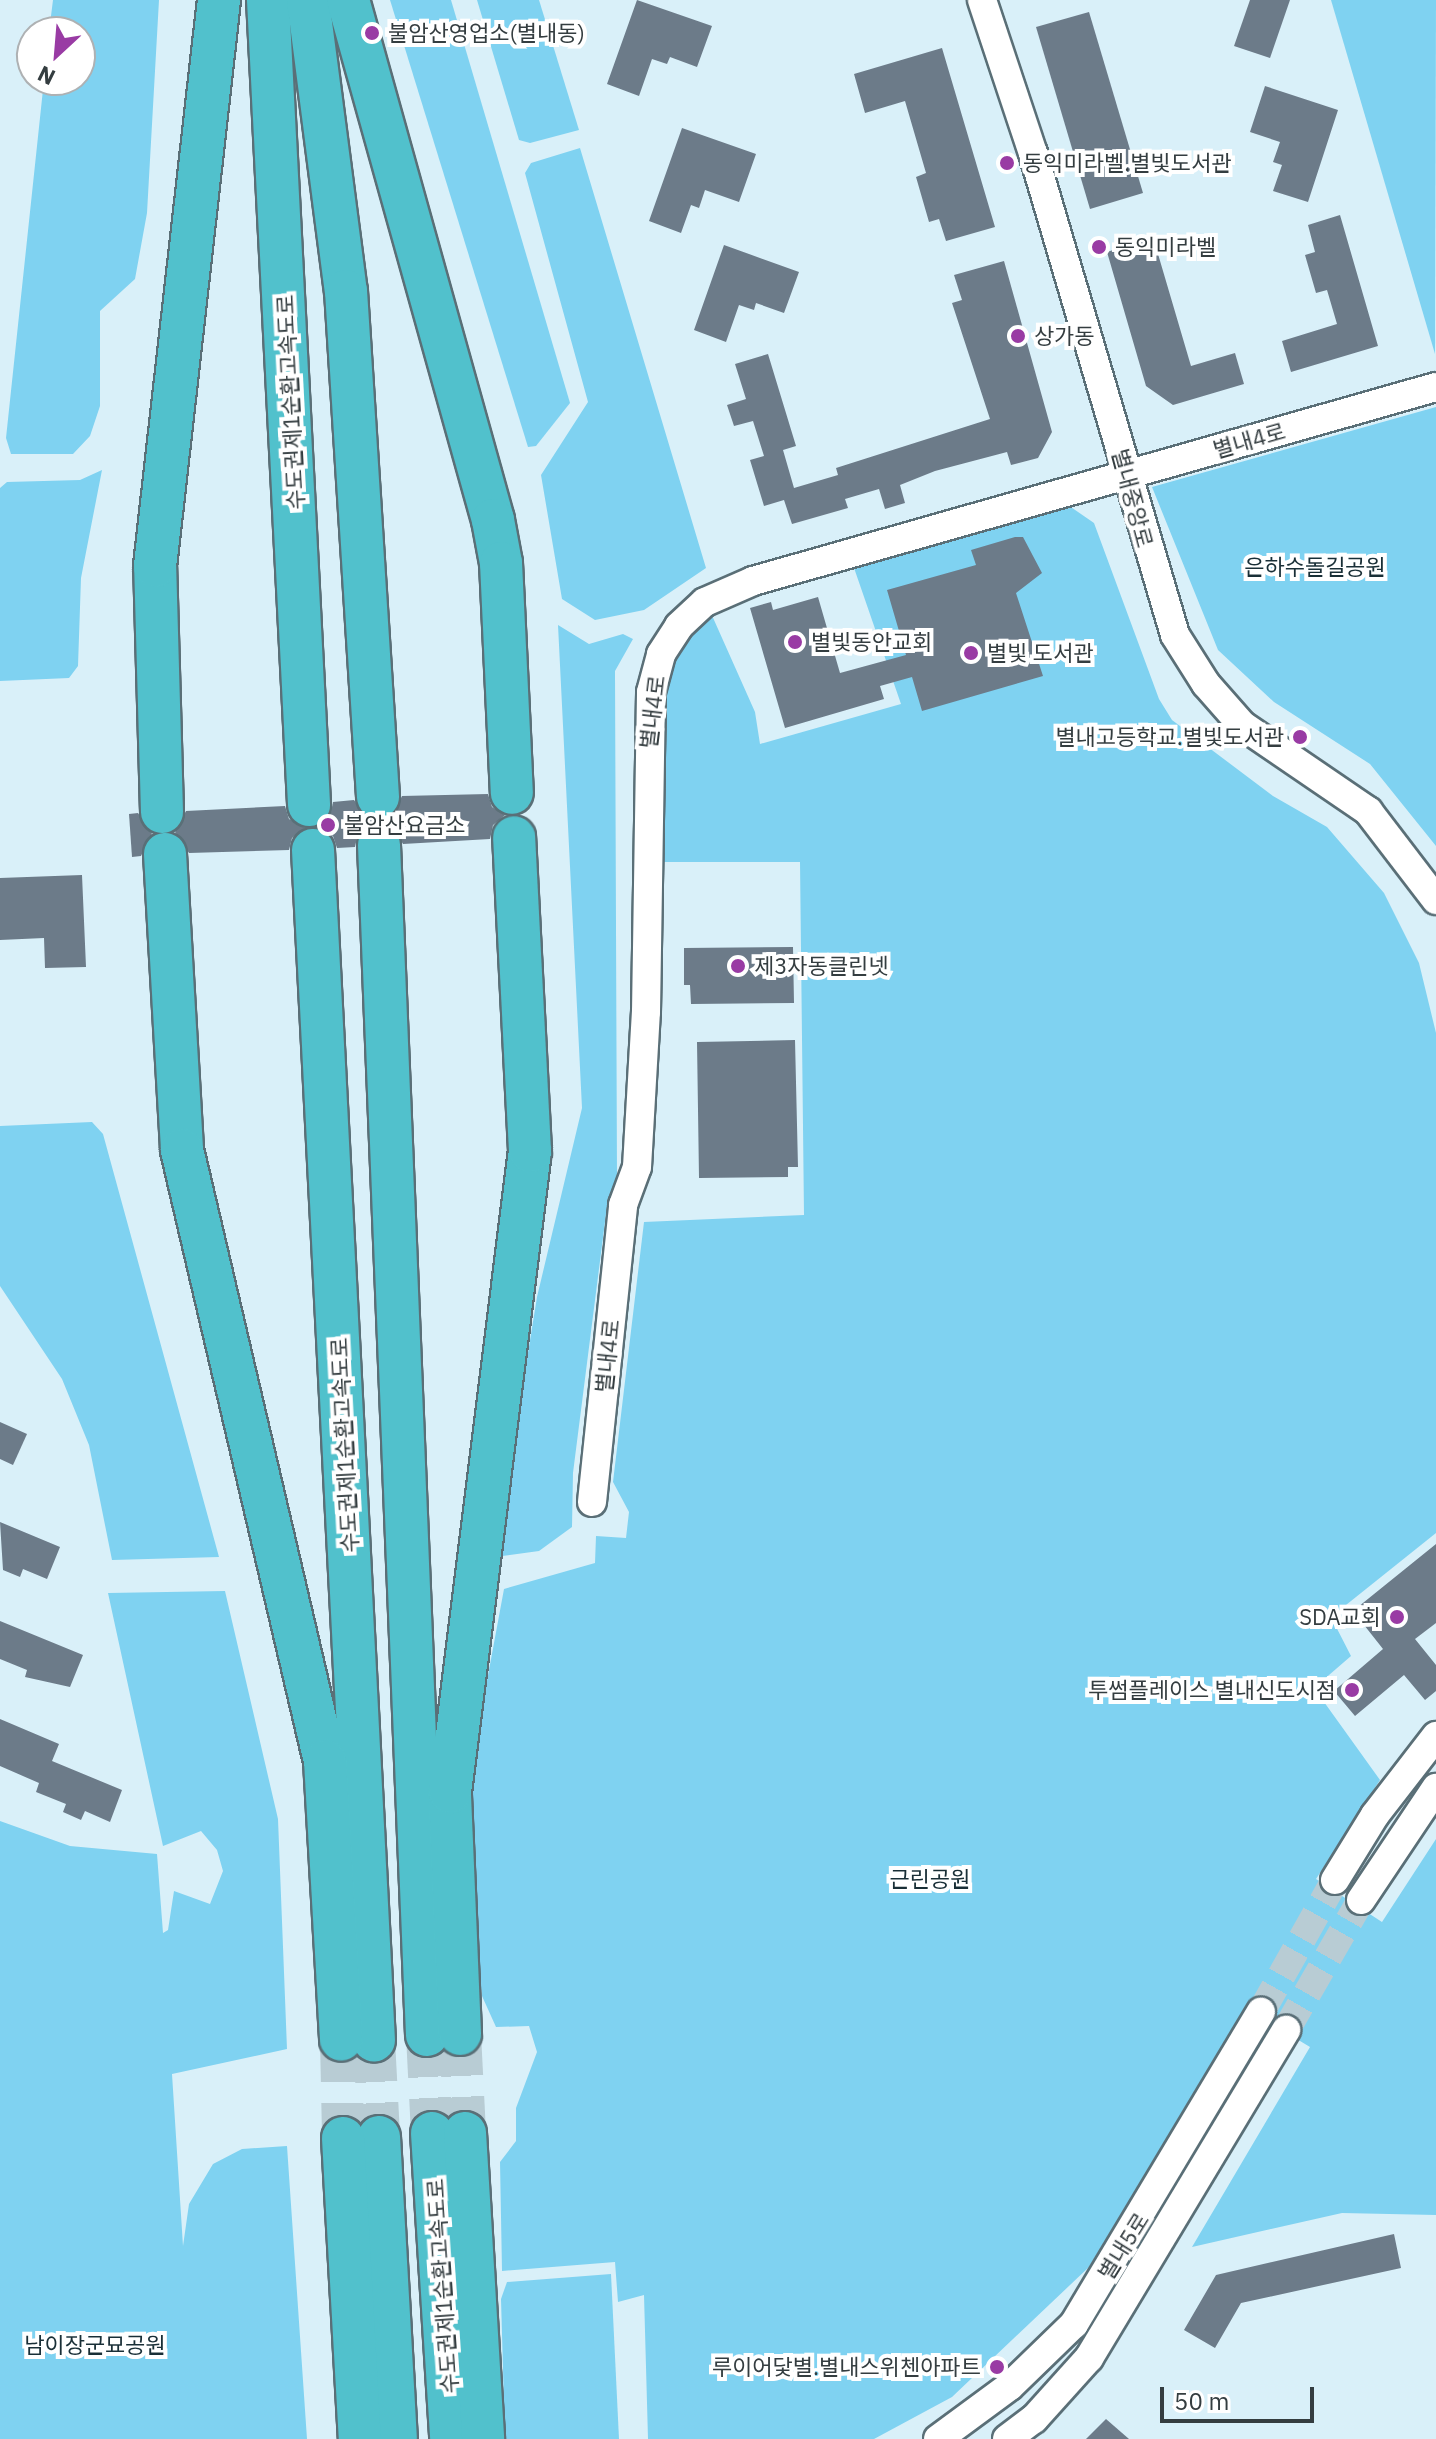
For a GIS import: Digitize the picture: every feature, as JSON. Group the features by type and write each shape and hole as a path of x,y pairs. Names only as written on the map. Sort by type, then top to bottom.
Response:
{"highway":[{"path":"162,812 155,566 219,0"},
{"name":"수도권제1순환고속도로","path":"268,0 309,805"},
{"path":"308,0 346,291 378,797"},
{"path":"348,0 493,520 501,563 512,793"},
{"path":"379,845 444,2035 450,1792 530,1151 514,837"},
{"name":"수도권제1순환고속도로","path":"165,854 182,1150 325,1761 358,2040 313,850"},
{"name":"수도권제1순환고속도로","path":"451,2439 448,2133 483,2439"},
{"path":"360,2439 361,2137 396,2439"}],"street":[{"name":"별내중앙로","path":"982,0 1033,153 1175,635 1206,684 1242,725 1368,811 1436,900"},
{"name":"별내4로","path":"592,1502 623,1205 637,1167 646,1012 646,743 661,654 679,626 705,602 753,581 1436,387"},
{"path":"1335,1880 1383,1803 1436,1736"},
{"path":"1361,1900 1436,1788"},
{"name":"별내5로","path":"951,2435 1040,2361 1074,2324 1261,2012"},
{"name":"별내5로","path":"1007,2439 1034,2419 1089,2358 1286,2030"}],"green space":[{"path":"53,0 159,0 147,213 135,279 100,311 100,406 90,436 73,454 11,454 6,438 42,96 96,96 96,16 51,16"},
{"path":"390,0 451,0 570,403 536,446 528,447"},
{"path":"477,0 539,0 579,130 530,143 519,140"},
{"path":"1331,0 1436,0 1435,354"},
{"path":"580,148 706,568 644,610 595,620 562,599 541,475 588,402 525,173 531,163"},
{"name":"은하수돌길공원","path":"1436,407 1436,846 1370,764 1274,702 1218,650 1152,487"},
{"path":"102,470 81,578 78,666 69,678 0,681 0,488 7,482 80,480"},
{"name":"근린공원","path":"1065,503 1094,523 1159,699 1172,720 1273,796 1327,827 1384,893 1419,963 1436,1033 1436,1533 1331,1617 1351,1656 1314,1688 1380,1780 1316,1879 1382,1922 1436,1839 1436,2215 1342,2213 1192,2247 1310,2047 1247,2009 1089,2267 952,2397 874,2439 648,2439 644,2295 618,2302 615,2262 502,2271 500,2162 516,2141 516,2108 537,2052 529,2026 496,2027 482,1996 468,1875 471,1767 504,1589 595,1563 596,1536 626,1538 629,1512 613,1482 644,1222 804,1215 800,862 659,862 657,686 672,644 710,611 755,712 760,744 901,704 853,565"},
{"path":"558,625 589,644 623,634 633,639 615,671 617,1178 607,1206 573,1473 572,1527 539,1551 495,1557 537,1297 582,1108"},
{"path":"92,1122 103,1134 219,1557 112,1560 89,1445 62,1379 0,1286 0,1126"},
{"name":"남이장군묘공원","path":"225,1591 278,1819 287,2049 172,2074 183,2246 189,2204 213,2164 242,2149 287,2146 307,2439 0,2439 0,1821 70,1846 157,1854 163,1933 168,1930 174,1891 210,1904 223,1871 217,1850 201,1831 163,1846 108,1593"},
{"path":"611,2274 619,2439 505,2439 501,2299 507,2282"}],"building":[{"path":"637,0 712,26 697,67 670,57 667,64 652,59 639,96 607,84"},
{"path":"1250,0 1290,0 1270,58 1234,46"},
{"path":"1089,12 1143,193 1090,209 1036,27"},
{"path":"942,48 995,227 946,241 939,219 929,222 916,177 926,173 905,101 865,113 854,74"},
{"path":"1265,86 1338,110 1308,202 1273,191 1282,165 1273,162 1280,142 1250,132"},
{"path":"682,128 756,154 739,202 705,190 699,208 691,205 681,233 649,221"},
{"path":"1340,215 1378,346 1291,372 1282,341 1337,324 1327,290 1316,293 1305,255 1315,252 1308,225"},
{"path":"1153,237 1191,366 1235,353 1244,384 1173,405 1146,386 1107,252"},
{"path":"724,245 799,272 784,313 756,303 754,310 739,305 726,342 694,330"},
{"path":"1004,261 1052,432 1038,458 1011,465 1007,452 935,471 900,485 905,503 885,509 879,489 845,499 848,508 792,524 784,500 764,506 750,460 764,456 753,421 734,426 727,405 746,399 735,364 768,354 796,446 783,450 794,488 838,475 836,468 990,419 952,303 962,300 954,275"},
{"path":"1023,537 1042,573 1016,593 1043,676 922,711 912,677 880,686 884,699 785,728 750,608 771,602 773,610 818,597 840,673 906,655 887,590 976,565 971,550"},
{"path":"488,794 492,807 505,815 493,825 490,839 403,844 391,824 377,821 358,833 355,847 337,848 333,836 317,827 330,817 333,802 354,800 367,818 379,821 392,816 402,796"},
{"path":"285,806 289,819 305,828 292,838 289,850 189,853 175,832 186,811"},
{"path":"138,813 152,834 141,856 132,857 129,814"},
{"path":"82,875 86,967 45,968 44,938 0,940 0,878"},
{"name":"제3자동클린넷","path":"793,947 794,1003 691,1004 690,985 684,985 684,948"},
{"path":"795,1040 798,1167 788,1167 788,1177 699,1178 697,1042"},
{"path":"0,1422 27,1434 13,1465 0,1459"},
{"path":"0,1522 60,1547 47,1579 23,1569 20,1577 3,1570"},
{"name":"SDA교회","path":"1436,1544 1436,1623 1415,1639 1436,1665 1436,1691 1425,1700 1404,1675 1355,1716 1334,1691 1383,1649 1353,1611"},
{"path":"0,1621 83,1655 70,1687 25,1677 27,1670 0,1659"},
{"path":"0,1719 59,1744 52,1761 122,1790 110,1822 85,1811 81,1820 63,1812 66,1804 36,1792 39,1783 0,1766"},
{"path":"1394,2234 1401,2268 1241,2303 1215,2348 1184,2330 1216,2275"},
{"path":"1106,2419 1129,2439 1086,2439"}],"tunnel":[{"path":"1261,2012 1335,1880"},
{"path":"1286,2030 1361,1900"},
{"path":"460,2034 465,2133"},
{"path":"427,2035 432,2133"},
{"path":"341,2040 343,2138"},
{"path":"374,2040 379,2137"}],"place":[{"name":"불암산영업소(별내동)","path":"372,33"},
{"name":"동익미라벨.별빛도서관","path":"1007,163"},
{"name":"동익미라벨","path":"1099,247"},
{"name":"상가동","path":"1018,336"},
{"name":"별빛동안교회","path":"795,642"},
{"name":"별빛 도서관","path":"971,653"},
{"name":"별내고등학교.별빛도서관","path":"1300,737"},
{"name":"불암산요금소","path":"328,825"},
{"name":"제3자동클린넷","path":"738,966"},
{"name":"SDA교회","path":"1397,1617"},
{"name":"투썸플레이스 별내신도시점","path":"1352,1690"},
{"name":"루이어닻별.별내스위첸아파트","path":"997,2367"}]}
